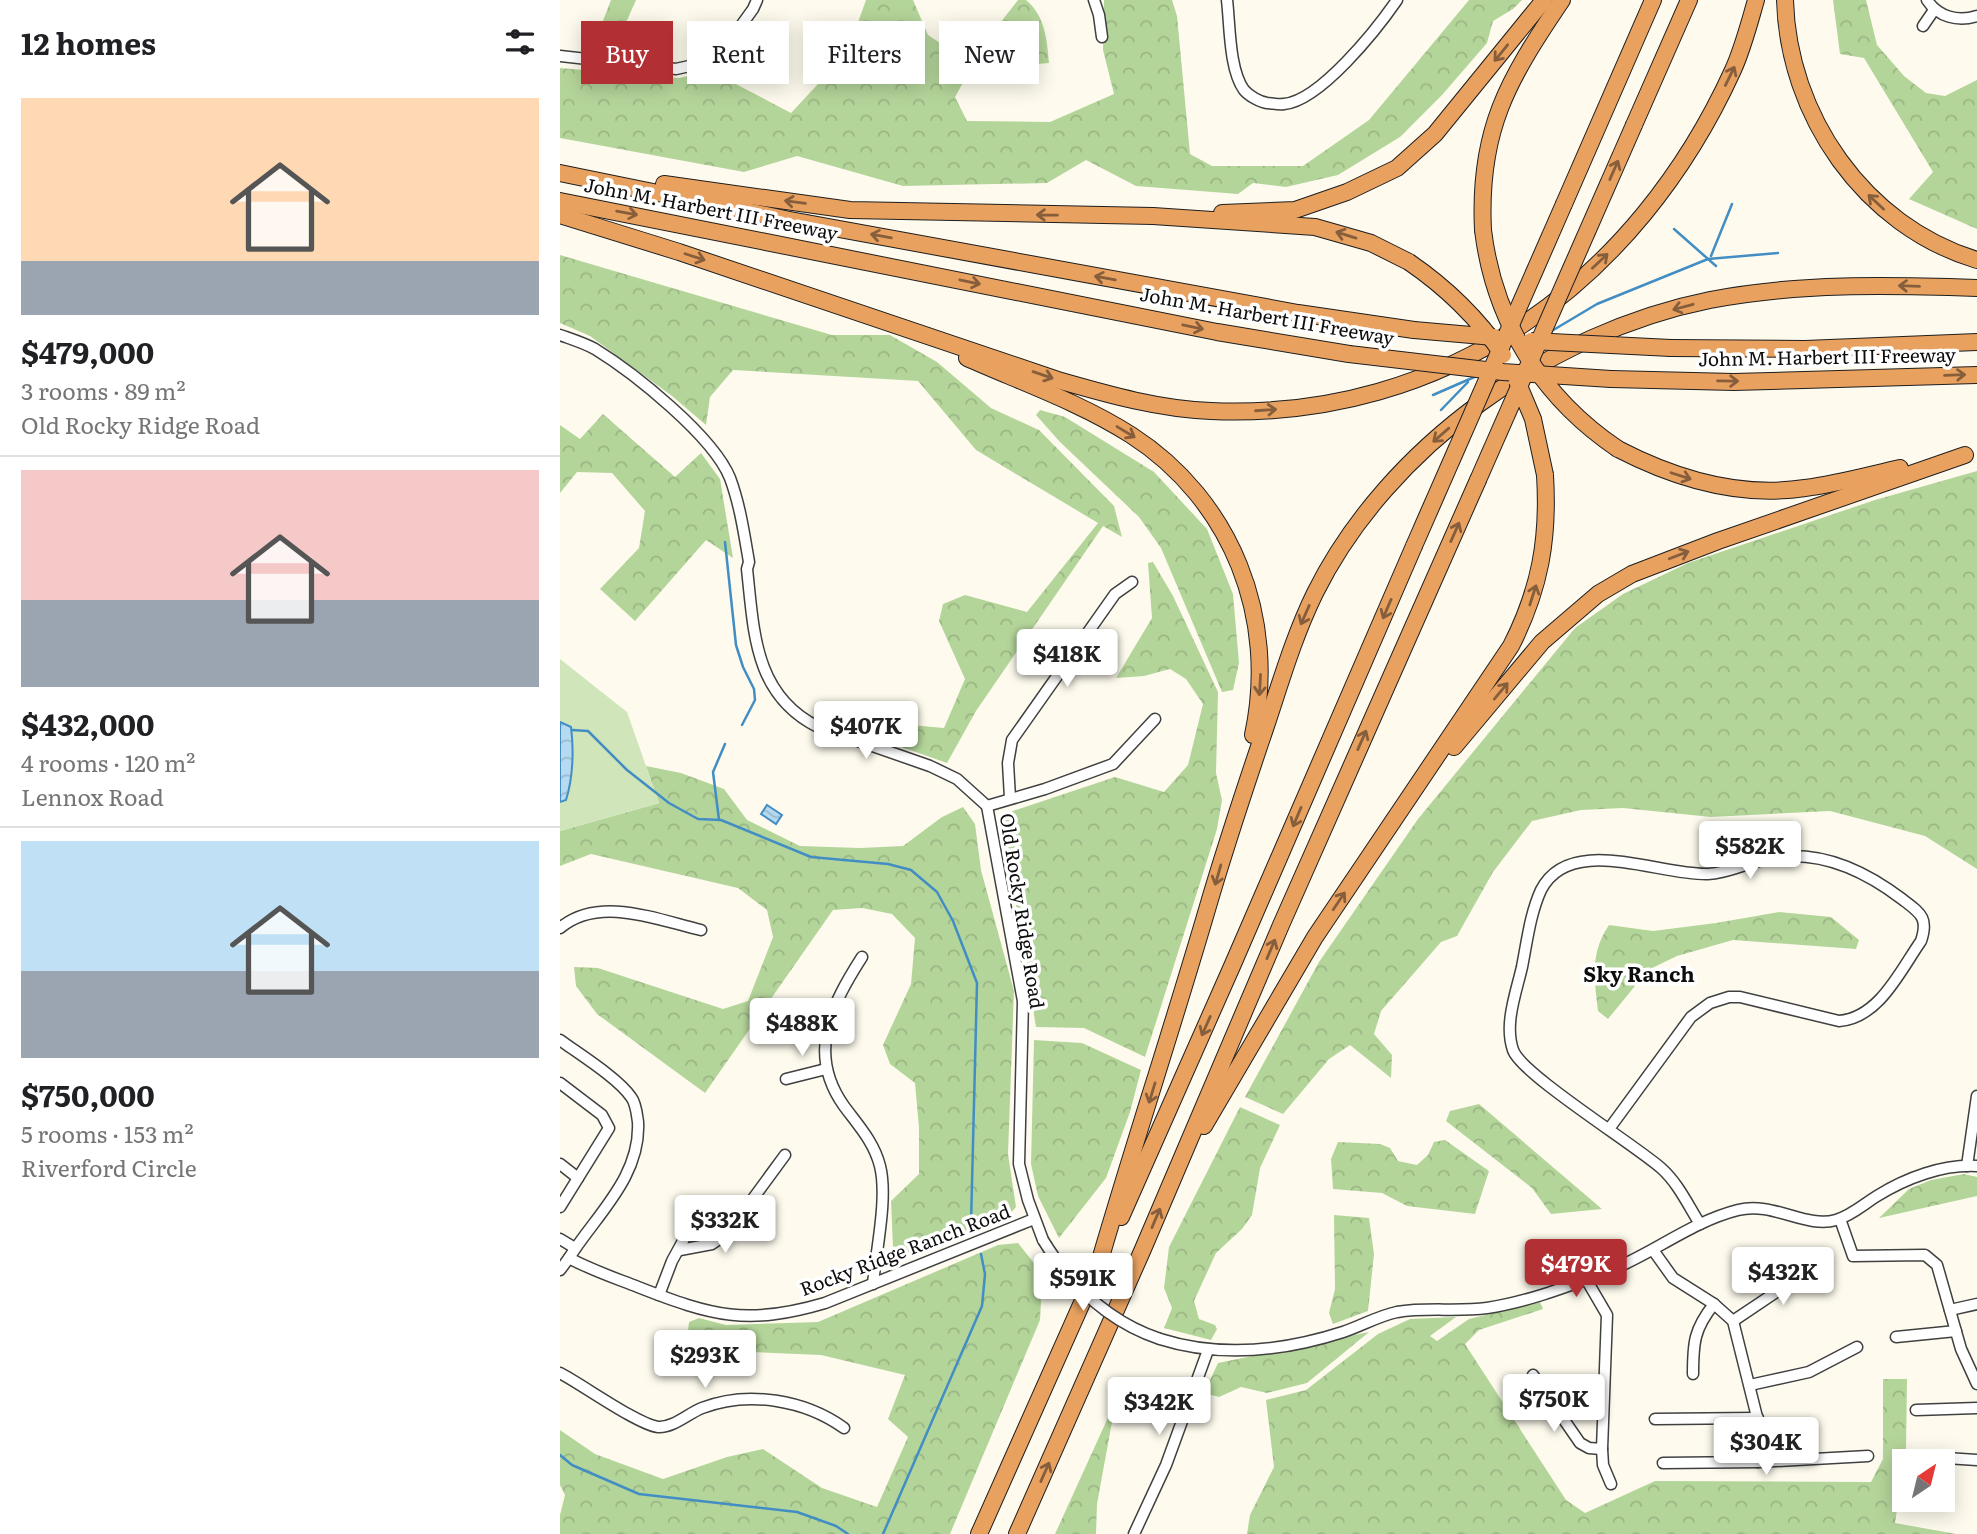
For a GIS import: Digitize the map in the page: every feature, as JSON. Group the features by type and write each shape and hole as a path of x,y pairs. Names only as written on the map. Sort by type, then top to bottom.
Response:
{"highway":[{"path":"1153,216 1295,210 1347,192 1396,168 1435,134 1544,0"},
{"path":"1562,0 1520,63 1496,116 1485,164 1483,229 1494,288 1522,350 1535,371 1569,410 1618,449 1658,468 1723,487 1758,491 1804,488 1971,454"},
{"path":"979,1534 1194,1054 1653,0"},
{"path":"1017,1534 1286,912 1689,0"},
{"path":"560,215 679,251 1108,395 1184,409 1256,411 1302,408 1405,384 1472,357 1540,315 1614,247 1654,202 1699,137 1733,69 1756,0"},
{"path":"1785,0 1790,47 1798,82 1822,134 1841,163 1871,197 1905,225 1977,260"},
{"path":"560,172 850,210 1153,216 1315,227 1371,243 1409,262 1468,309 1508,363 1533,419 1545,475 1547,509 1542,560 1523,622 1423,779 1315,937 1167,1192"},
{"name":"John M. Harbert III Freeway","path":"560,172 804,222 1257,306 1414,330 1555,343 1671,348 1805,349 1977,342"},
{"name":"John M. Harbert III Freeway","path":"560,201 1217,332 1349,354 1503,372 1611,379 1734,382 1977,375"},
{"path":"1098,1267 1238,809 1290,652 1316,591 1345,542 1405,468 1446,430 1498,391 1556,356 1648,317 1708,300 1787,289 1889,285 1977,288"},
{"path":"886,322 1079,408 1129,434 1172,467 1209,508 1229,541 1248,586 1260,648 1260,695 1238,809"},
{"path":"1423,779 1463,737 1542,642 1598,594 1632,574 1674,557 1971,454"}],"street":[{"path":"560,56 676,69 703,63 727,45 757,0"},
{"path":"1094,0 1102,37"},
{"path":"1227,0 1234,67 1245,90 1261,102 1285,104 1310,94 1349,59 1397,0"},
{"path":"1927,0 1934,10 1950,17 1967,19 1977,16"},
{"path":"1923,26 1934,10"},
{"name":"Old Rocky Ridge Road","path":"560,335 593,348 629,373 698,431 719,456 741,512 749,562 747,569 755,636 764,671 773,689 782,699 804,720 818,727 930,766 957,779 987,806 1023,1001 1019,1164 1034,1219 1044,1240 1061,1268 1098,1306 1127,1325 1160,1339 1208,1350 1244,1351 1303,1342 1343,1332 1398,1312 1474,1309 1505,1304 1586,1279 1653,1250 1700,1224 1750,1208 1775,1210 1820,1222 1840,1219"},
{"path":"1010,798 1008,763 1012,740 1115,594 1132,582"},
{"path":"987,806 1045,789 1113,764 1155,719"},
{"path":"1609,1129 1691,1017 1710,1003 1729,997 1740,997 1839,1021 1850,1020 1873,1008 1921,941 1925,930 1920,913 1861,871 1820,859 1772,857 1710,874 1598,860 1575,863 1557,871 1544,886 1533,913 1511,1017 1512,1048 1521,1063 1609,1129 1650,1159 1673,1180 1700,1224"},
{"path":"560,928 583,915 618,911 701,930"},
{"path":"862,957 828,1019 825,1036 826,1069 842,1102 864,1132 880,1166 883,1189 873,1284"},
{"path":"560,1040 622,1087 633,1098 638,1116 637,1146 631,1167 560,1270"},
{"path":"786,1079 826,1069"},
{"path":"560,1083 601,1115 608,1128 560,1207"},
{"path":"1977,1096 1972,1166 1928,1173 1905,1181 1840,1219 1853,1256 1925,1255 1937,1265 1961,1349 1977,1383"},
{"path":"680,1250 712,1244 732,1230 785,1155"},
{"path":"560,1164 578,1178"},
{"path":"659,1296 672,1261 690,1228 741,1215"},
{"name":"Rocky Ridge Ranch Road","path":"569,1258 659,1296 712,1312 758,1317 796,1311 873,1284 1034,1219"},
{"path":"560,1239 575,1248"},
{"path":"1653,1250 1673,1278 1714,1304 1733,1321 1760,1429 1758,1462"},
{"path":"1733,1321 1815,1266"},
{"path":"1586,1279 1607,1315 1602,1449 1603,1465 1611,1484"},
{"path":"1693,1374 1696,1333 1714,1304"},
{"path":"1950,1310 1977,1304"},
{"path":"1896,1338 1956,1331"},
{"path":"1750,1385 1809,1372 1857,1347"},
{"path":"1134,1534 1166,1465 1208,1350"},
{"path":"560,1374 657,1427 666,1426 700,1408 748,1400 802,1406 825,1415 844,1428"},
{"path":"1533,1375 1580,1443 1589,1448 1602,1449"},
{"path":"1916,1410 1977,1408"},
{"path":"1655,1419 1758,1418"},
{"path":"1663,1464 1868,1456"},
{"path":"1955,1459 1977,1460"}],"green space":[{"path":"611,0 636,0 627,21 603,21"},
{"path":"866,0 913,0 922,21 858,21"},
{"path":"1018,0 1026,0 1041,21 1049,63 1039,64 1039,21 1002,21"},
{"path":"1104,0 1172,0 1177,16 1190,154 1212,166 1303,166 1369,120 1469,0 1522,0 1493,21 1487,43 1442,95 1400,137 1338,175 1286,187 1253,183 1238,194 1136,186 1086,160 1047,183 903,186 797,156 744,172 560,138 560,68 581,70 581,84 673,84 673,77 687,76 687,84 736,84 791,113 818,84 925,84 925,28 928,35 939,42 939,84 962,84 955,97 967,121 1050,122 1114,94 1103,50"},
{"path":"1833,0 1866,0 1877,45 1904,76 1926,93 1945,96 1977,80 1977,229 1909,199 1933,172 1864,58 1840,54"},
{"path":"560,255 832,335 890,335 937,362 991,408 1039,430 1114,506 1122,537 1103,526 976,711 947,763 859,732 867,721 944,728 965,679 939,621 943,604 965,595 1027,612 1098,523 976,450 918,381 733,370 710,397 706,425 672,396 590,336 560,323"},
{"path":"1040,410 1065,417 1154,472 1207,529 1233,594 1239,663 1233,690 1222,692 1161,548 1139,517 1060,442 1036,415"},
{"path":"603,414 675,477 701,453 720,479 733,558 706,540 635,621 600,589 639,548 645,511 612,473 577,472 560,493 560,425 580,439"},
{"path":"1977,471 1977,869 1925,836 1830,811 1711,817 1623,808 1581,810 1532,821 1493,872 1457,936 1441,942 1381,1011 1374,1034 1392,1055 1391,1078 1350,1045 1329,1059 1283,1114 1245,1097 1319,962 1418,819 1575,628 1623,594 1688,563 1875,500"},
{"path":"1153,562 1173,596 1218,692 1216,773 1222,800 1217,829 1145,1057 1084,1028 1036,1027 1001,815 1115,777 1164,792 1188,765 1203,704 1186,679 1170,669 1144,676 1116,678 1152,618 1148,563"},
{"path":"560,659 627,712 659,803 560,831"},
{"path":"646,766 681,773 724,789 747,820 800,846 903,846 942,817 963,807 975,824 981,870 1014,991 1008,1154 1016,1207 1009,1215 901,1257 893,1248 891,1201 919,1174 919,1128 915,1083 890,1064 883,1045 911,984 915,938 892,914 862,908 833,910 705,1093 597,1014 576,986 574,967 598,968 723,1009 748,1001 773,937 767,910 738,888 591,854 560,866 560,831 659,803"},
{"path":"1779,912 1831,917 1859,940 1856,949 1733,940 1677,956 1648,970 1608,1019 1598,1011 1596,956 1609,925 1653,931"},
{"path":"1034,1040 1082,1043 1141,1070 1130,1112 1106,1178 1059,1238 1038,1196 1031,1164"},
{"path":"1479,1104 1602,1209 1551,1214 1532,1188 1446,1121 1450,1111"},
{"path":"1240,1107 1280,1125 1260,1168 1252,1215 1242,1229 1216,1253 1194,1301 1199,1319 1215,1325 1217,1329 1211,1340 1164,1328 1172,1308 1164,1288 1169,1247"},
{"path":"1445,1140 1489,1171 1475,1214 1407,1206 1382,1193 1333,1189 1331,1159 1338,1142 1380,1144 1390,1148 1398,1161 1417,1165 1428,1155 1434,1142"},
{"path":"1964,1174 1977,1177 1977,1196 1879,1218 1909,1189 1931,1180"},
{"path":"1334,1215 1369,1218 1374,1254 1368,1311 1333,1324 1329,1313 1335,1289"},
{"path":"1018,1243 1037,1267 1040,1320 950,1534 560,1534 560,1515 565,1495 560,1485 560,1430 595,1454 663,1479 727,1457 763,1449 822,1488 877,1507 908,1437 888,1419 905,1375 821,1355 686,1349 689,1322 699,1318 726,1325 818,1322 998,1245"},
{"path":"1540,1302 1543,1309 1479,1330 1465,1344 1566,1500 1585,1513 1655,1481 1871,1482 1883,1459 1883,1379 1907,1379 1906,1449 1892,1449 1892,1512 1897,1512 1895,1523 1956,1534 1247,1534 1250,1515 1274,1467 1266,1400 1306,1390 1378,1334 1410,1319 1456,1317 1430,1336 1437,1341 1469,1319"},
{"path":"1369,1332 1307,1383 1267,1393 1241,1387 1219,1397 1204,1393 1218,1363"},
{"path":"1116,1400 1097,1504 1096,1534 1055,1534"}],"water":[{"path":"560,722 571,727 573,754 566,800 560,802"},
{"path":"767,805 782,815 776,824 761,814"}],"waterway":[{"path":"1711,256 1732,204"},
{"path":"1674,229 1716,266"},
{"path":"1550,332 1597,304 1708,259 1778,253"},
{"path":"1433,395 1479,375"},
{"path":"1441,410 1468,382"},
{"path":"725,542 736,645 754,689 755,700 742,725"},
{"path":"572,730 588,731 627,770 669,803 698,819 721,820 811,857 888,864 911,870 937,892 953,921 977,983 971,1224 973,1231"},
{"path":"719,820 713,772 725,744"},
{"path":"883,1534 982,1306 985,1274 981,1254"},
{"path":"560,1455 572,1465 639,1494 797,1512 836,1526 848,1534"}],"district":[{"name":"Sky Ranch","path":"1639,975"}]}
